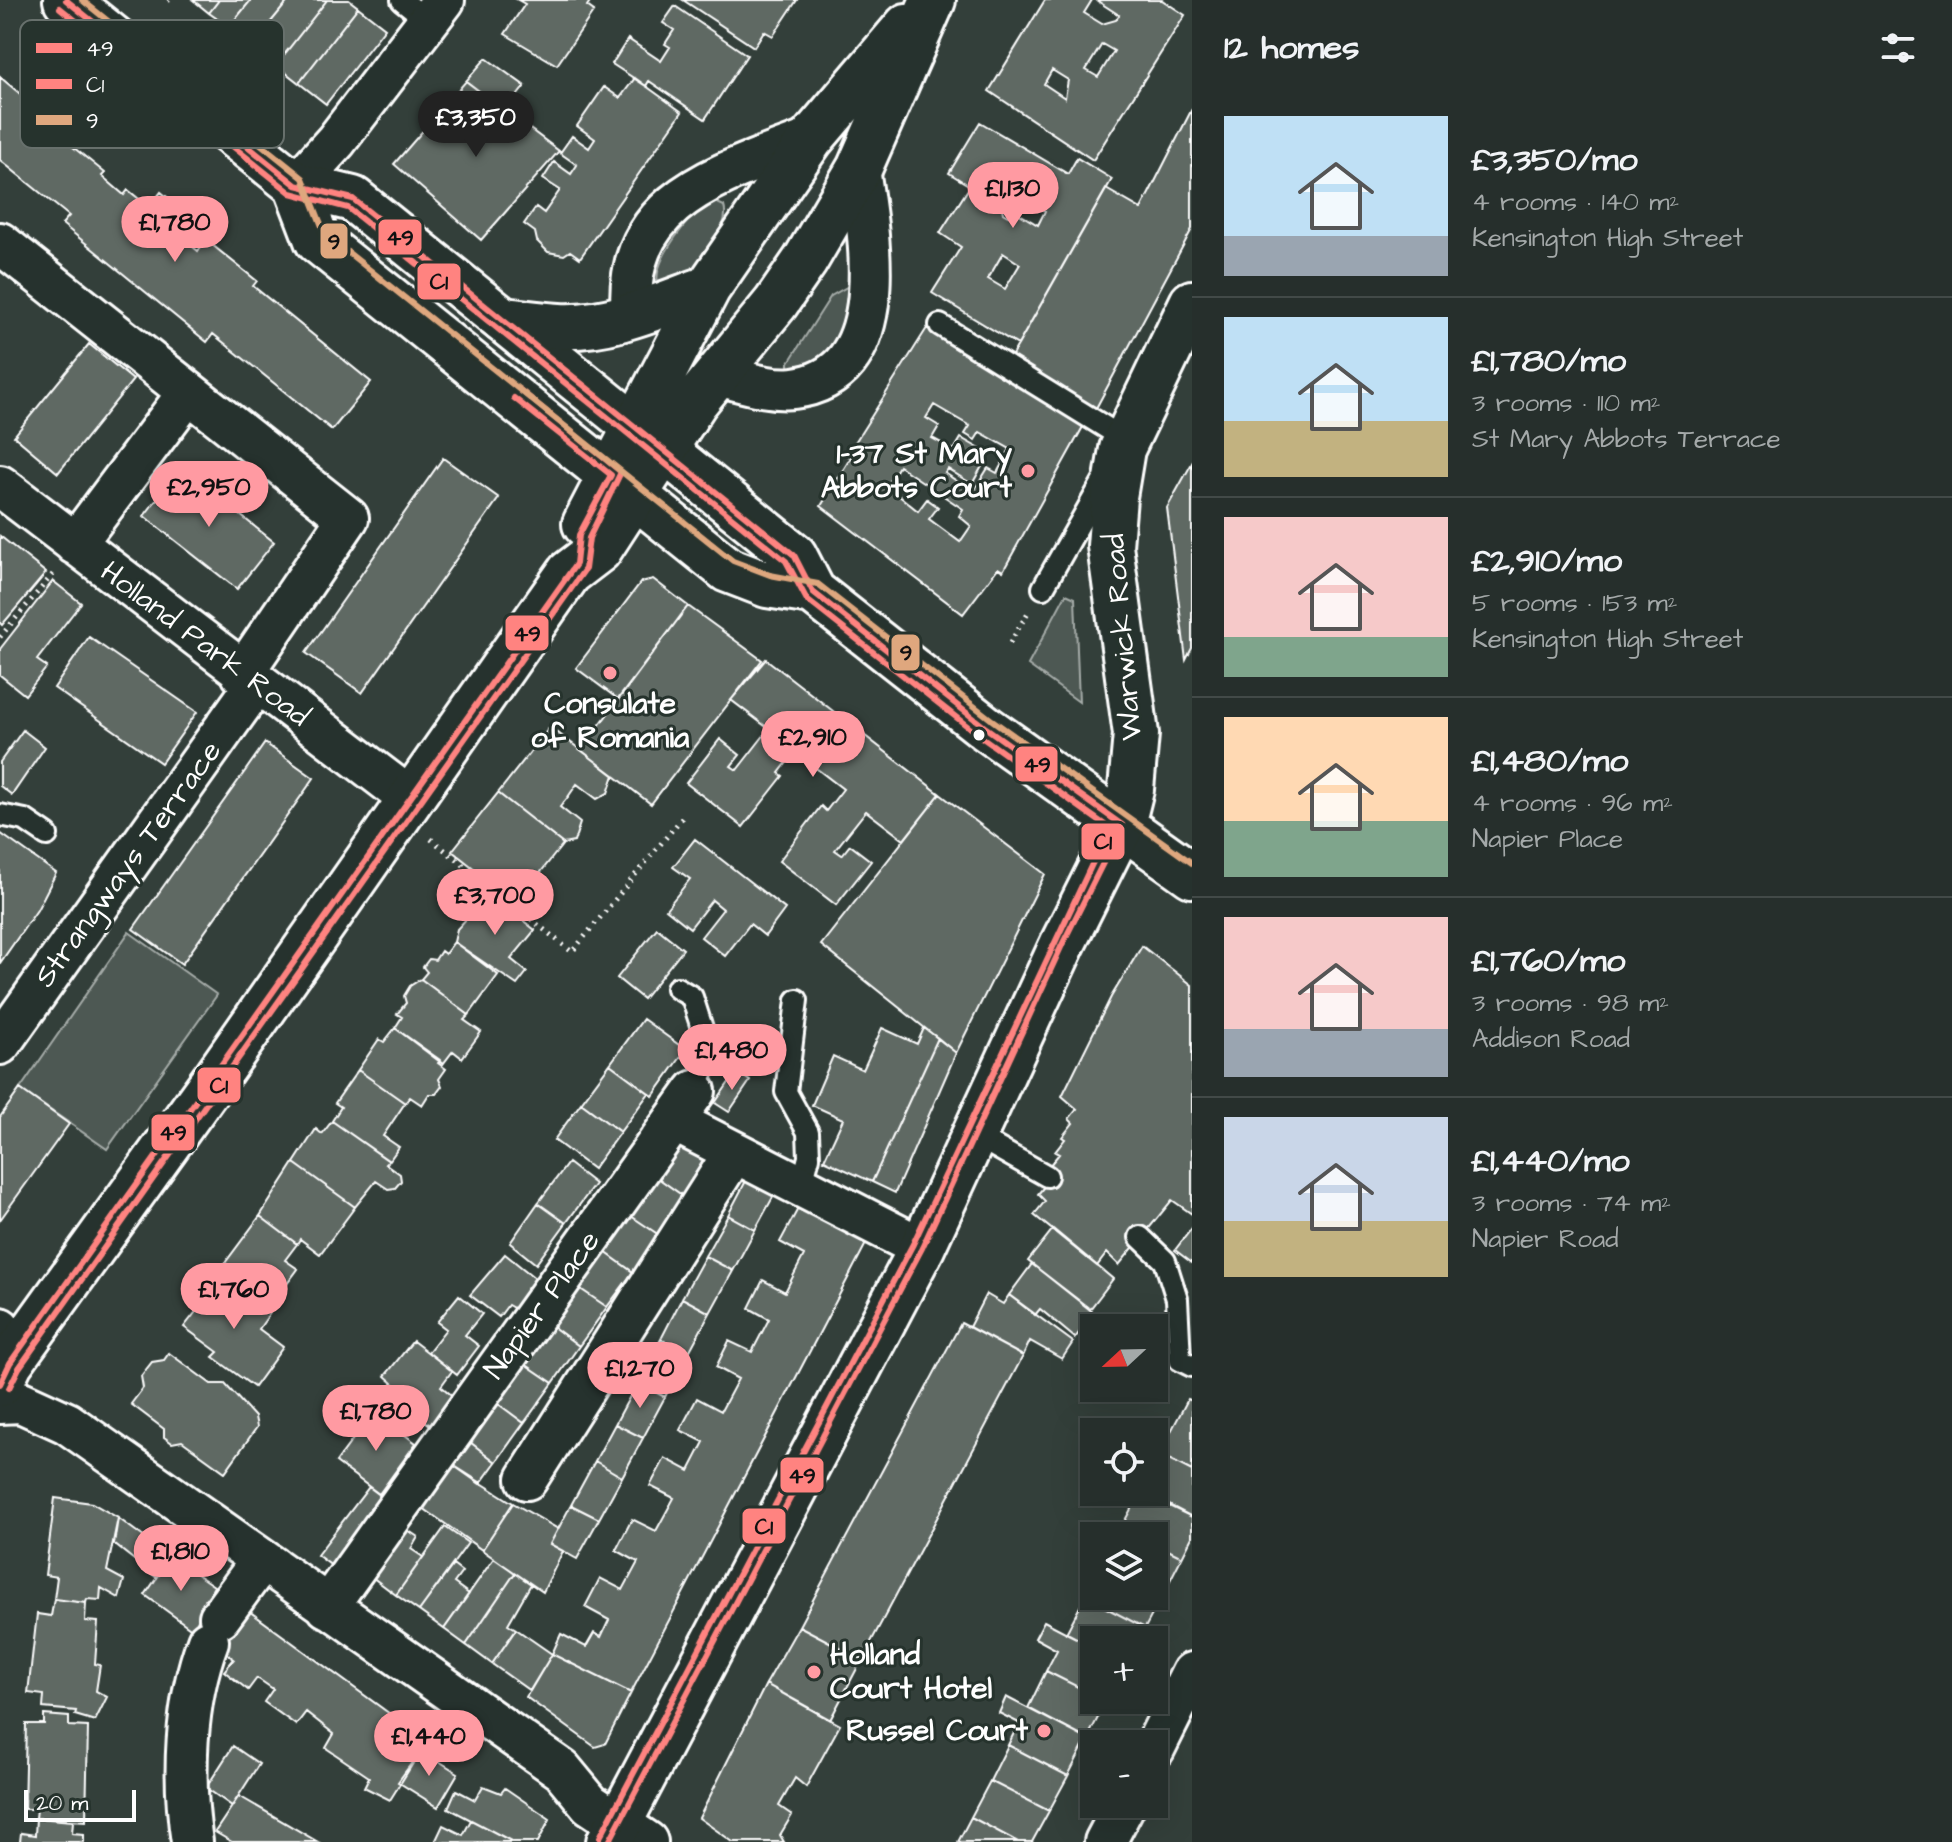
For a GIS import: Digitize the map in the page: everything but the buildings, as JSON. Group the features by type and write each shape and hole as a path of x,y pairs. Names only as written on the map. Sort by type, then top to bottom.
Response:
{"main road":[{"path":"66,0 91,20"},
{"path":"2,1370 576,564 599,550 623,485 650,439 708,288 811,139 931,0"},
{"path":"650,439 716,375 790,282 859,169 931,0"},
{"path":"250,148 296,185 353,199 794,555 813,592 986,728 1192,875"},
{"path":"296,185 317,240 728,570 767,585 813,592"},
{"path":"503,320 560,326 632,315 708,288"},
{"name":"Warwick Road","path":"625,1836 922,1248 1063,943 1122,825 1131,789 1136,734 1110,546 1124,445 1192,303"}],"street":[{"path":"296,185 336,141 424,7"},
{"path":"632,315 630,289 635,262 666,210 685,193 713,177 811,139"},
{"path":"716,375 768,387 794,388 836,370 852,350 866,313 872,278 859,169"},
{"path":"0,243 188,393 75,544"},
{"name":"Strangways Terrace","path":"0,1044 249,679 348,518 188,393"},
{"name":"Holland Park Road","path":"2,493 75,544 411,799"},
{"path":"685,1106 734,1153 922,1248"},
{"name":"Napier Place","path":"327,1607 685,1106"},
{"path":"527,1479 734,1153"},
{"path":"2,1370 21,1402 67,1423 562,1770 590,1804 625,1836"},
{"path":"192,1842 186,1805 194,1678 214,1629 261,1561"},
{"path":"1164,1730 1192,1673"},
{"path":"1105,1842 1118,1818"}],"lane":[{"path":"940,325 1124,445"},
{"name":"Warwick Road","path":"1043,588 1124,445"},
{"path":"0,815 25,820 47,835"},
{"path":"677,988 692,997 710,1053 685,1106"},
{"path":"797,1000 786,1092 808,1132 809,1157 801,1187"},
{"path":"976,1136 1047,1176"},
{"path":"1140,1237 1165,1261 1177,1299 1180,1360 1192,1366"}],"path":[{"path":"0,637 75,544"},
{"path":"1010,643 1043,588"},
{"path":"431,839 572,952 682,818"}],"shaded area":[{"path":"711,200 724,206 725,216 718,237 681,285 658,284 658,274 667,250 694,215"},
{"path":"847,287 853,290 855,304 815,378 789,370 789,362 831,296"},
{"path":"1066,594 1075,598 1079,702 1028,665"},
{"path":"129,932 217,995 107,1149 20,1089"}],"transit line":[{"name":"49","path":"66,0 91,20"},
{"name":"9","path":"82,0 107,20"},
{"name":"C1","path":"60,8 75,20"},
{"name":"C1","path":"235,148 291,193 348,208 786,561 807,600 980,736 1109,828 913,1244 600,1837"},
{"name":"49","path":"250,148 296,185 353,199 794,555 813,592 986,728 1122,825 1063,943 922,1248 609,1842"},
{"name":"9","path":"266,148 303,178 325,234 733,561 770,575 818,584 992,720 1192,863"},
{"name":"C1","path":"9,1388 19,1368 585,569 589,538 621,472 520,390"},
{"name":"49","path":"0,1384 10,1363 576,564 579,535 611,475 514,398"}],"place":[{"name":"1-37 St Mary Abbots Court","path":"1028,471"},
{"name":"Consulate of Romania","path":"610,673"},
{"name":"Holland Court Hotel","path":"814,1672"},
{"name":"Russel Court","path":"1044,1731"}]}
